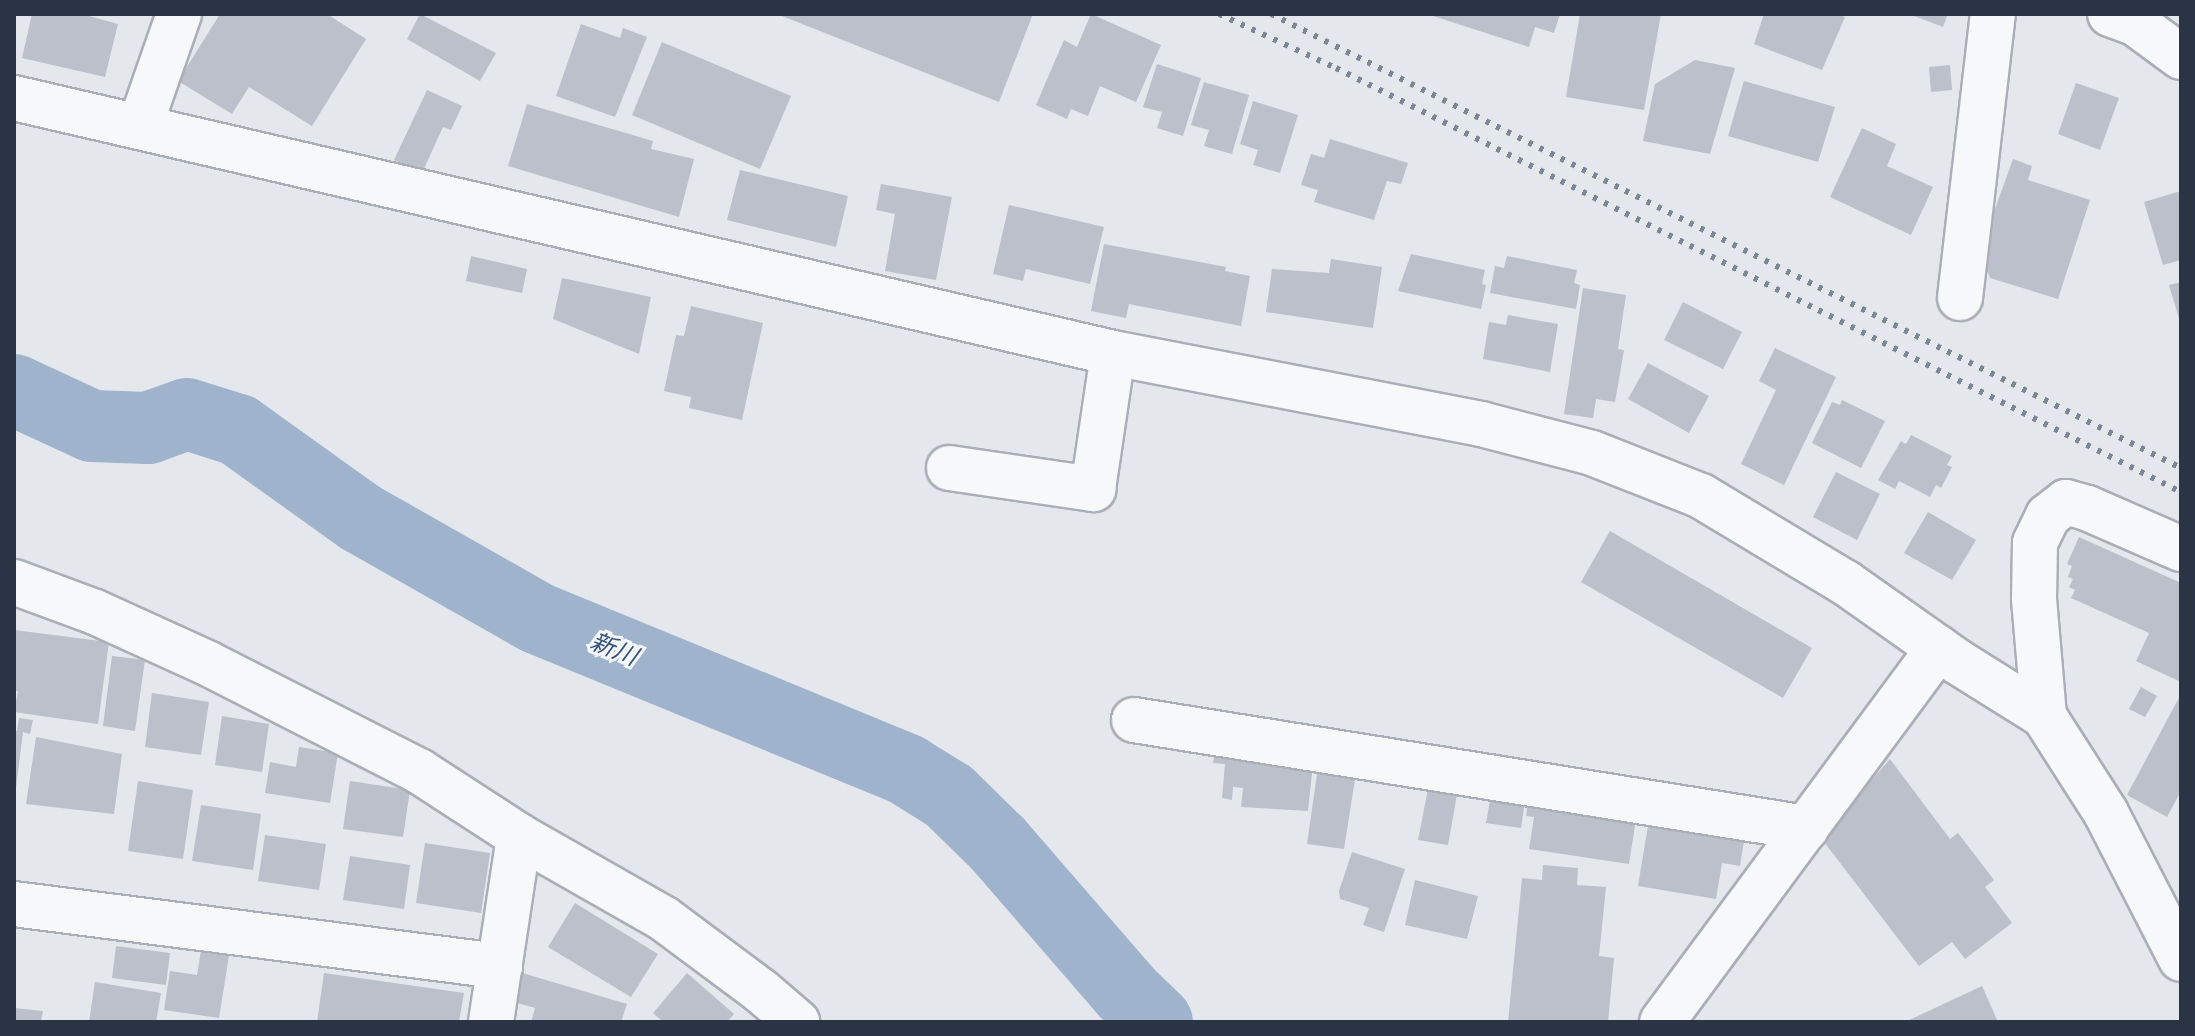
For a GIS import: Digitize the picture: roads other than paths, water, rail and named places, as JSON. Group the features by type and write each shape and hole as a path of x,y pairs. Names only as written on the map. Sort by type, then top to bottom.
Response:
{"street":[{"path":"140,126 179,14"},
{"path":"1960,298 1993,14"},
{"path":"2110,14 2135,23 2181,57"},
{"path":"14,98 279,162 1113,353 1481,424 1592,453 1701,496 1846,583 2044,716 2106,813 2181,959"},
{"path":"949,468 1093,489 1113,353"},
{"path":"2044,716 2034,599 2035,543 2048,516 2066,502 2181,549"},
{"path":"14,582 95,612 342,730 419,771 519,836 663,918 761,991 797,1022"},
{"path":"1662,1022 1939,648"},
{"path":"1134,720 1806,828"},
{"path":"491,1022 519,836"},
{"path":"14,904 500,966"}],"waterway":[{"name":"新川","path":"14,390 92,426 148,428 187,414 238,430 361,518 537,618 907,770 949,796 998,844 1126,992 1157,1022"}],"railway":[{"path":"1219,14 1336,68 2181,492"},
{"path":"1271,14 2181,468"}]}
